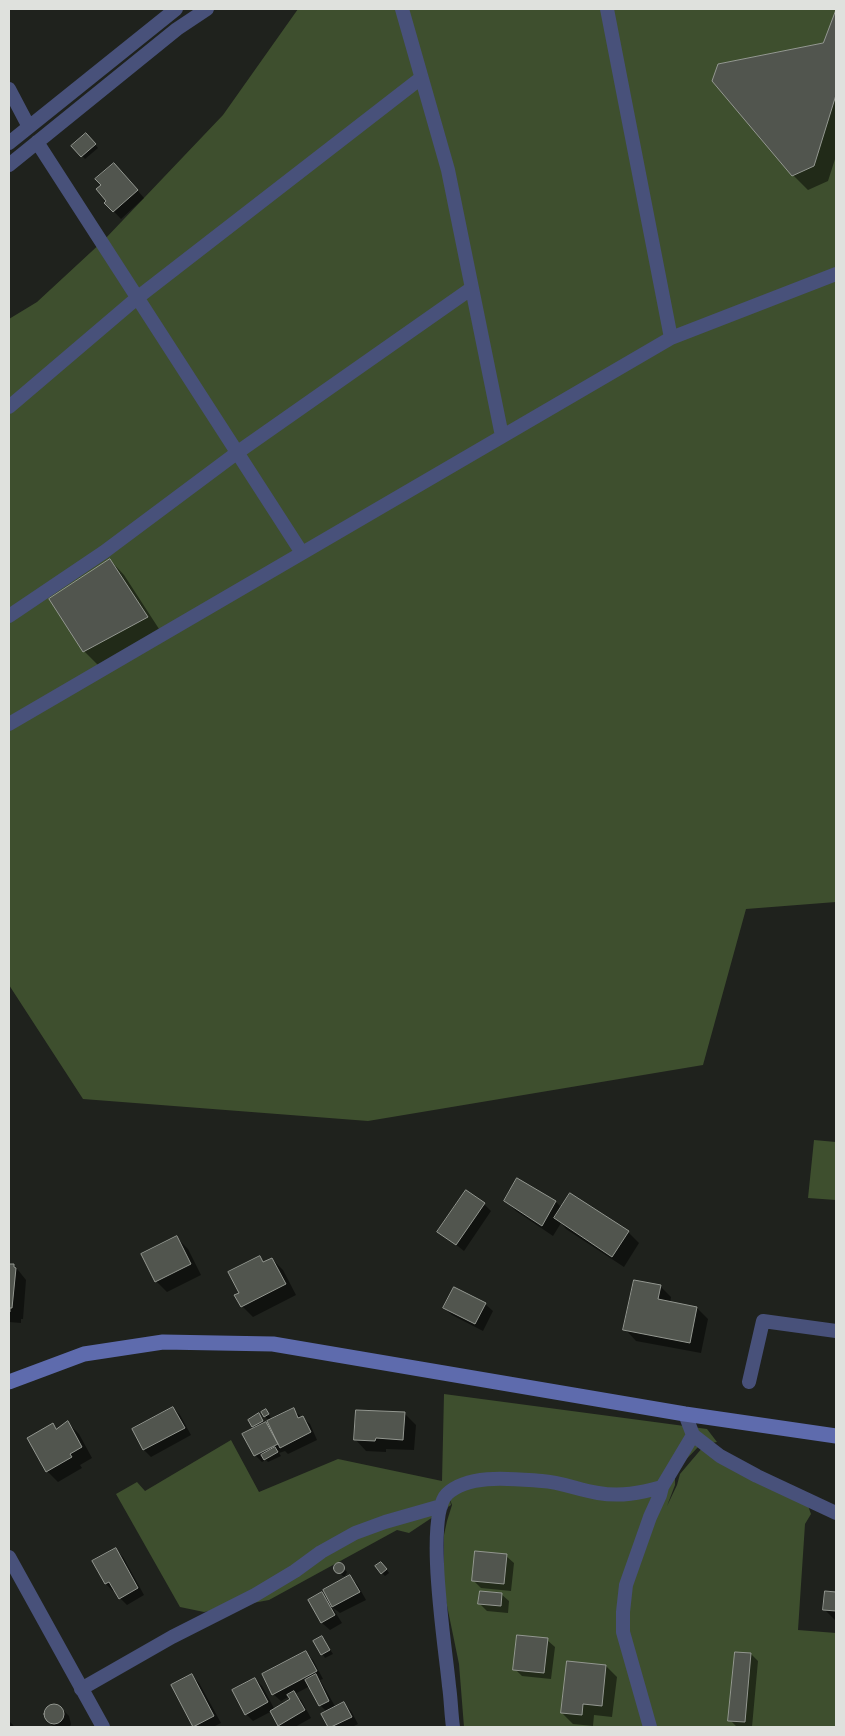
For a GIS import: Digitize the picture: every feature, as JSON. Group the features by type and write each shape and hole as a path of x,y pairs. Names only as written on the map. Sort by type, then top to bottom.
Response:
{"street":[{"path":"9,143 176,9"},
{"path":"9,165 177,30 207,9"},
{"path":"402,9 448,170 502,436"},
{"path":"607,9 670,338"},
{"path":"9,408 137,298 422,78"},
{"path":"9,89 29,127"},
{"path":"36,142 302,553"},
{"path":"9,724 670,338 836,274"},
{"path":"9,616 104,552 238,452 472,288"},
{"path":"749,1382 763,1321 836,1331"},
{"path":"9,1382 84,1354 163,1342 273,1344 685,1414 836,1436"},
{"path":"685,1414 694,1435 720,1456 757,1476 836,1513"},
{"path":"650,1727 623,1632 626,1585 662,1487 694,1435"},
{"path":"452,1727 438,1575 438,1517 446,1495 460,1485 486,1479 512,1478 544,1481 598,1493 619,1495 637,1494 662,1487"},
{"path":"81,1689 172,1636 255,1595 355,1533 385,1522 441,1506"},
{"path":"9,1557 103,1727"}],"green space":[{"path":"298,9 836,9 836,902 746,909 703,1065 368,1121 83,1099 9,985 9,319 37,302 104,240 223,115"},
{"path":"814,1140 836,1142 836,1200 808,1198"},
{"path":"444,1394 707,1429 717,1442 700,1445 675,1471 675,1485 667,1506 680,1474 703,1447 807,1503 811,1514 805,1524 798,1630 836,1633 836,1727 464,1727 459,1664 444,1591 444,1535 452,1505 449,1497 451,1505 409,1533 397,1530 269,1600 204,1612 180,1607 116,1494 137,1482 145,1491 231,1440 259,1492 338,1459 442,1481"}],"building":[{"path":"836,10 836,95 814,166 792,176 712,81 718,64 823,43"},
{"path":"86,133 96,144 81,157 71,146"},
{"path":"114,163 138,190 113,212 104,203 106,201 96,189 101,185 95,179"},
{"path":"110,559 148,617 83,652 49,599"},
{"path":"517,1178 556,1201 542,1226 504,1201"},
{"path":"466,1190 485,1203 456,1245 437,1232"},
{"path":"570,1193 629,1231 612,1257 554,1218"},
{"path":"177,1236 191,1264 155,1282 141,1254"},
{"path":"260,1256 263,1262 272,1258 286,1284 241,1307 234,1295 239,1293 228,1272"},
{"path":"9,1264 14,1264 16,1268 10,1312 9,1312"},
{"path":"634,1280 661,1285 658,1299 697,1307 690,1343 623,1330"},
{"path":"454,1287 486,1303 475,1324 443,1308"},
{"path":"173,1407 185,1428 143,1450 132,1429"},
{"path":"294,1408 298,1418 303,1416 311,1432 280,1448 267,1421"},
{"path":"266,1409 269,1414 264,1417 261,1412"},
{"path":"356,1410 405,1412 403,1440 376,1438 375,1441 354,1440"},
{"path":"259,1413 263,1421 252,1427 248,1420"},
{"path":"68,1421 82,1447 70,1454 72,1457 46,1472 27,1438 53,1423 56,1429"},
{"path":"266,1422 278,1444 254,1456 242,1434"},
{"path":"275,1447 278,1452 264,1460 261,1455"},
{"path":"116,1548 138,1588 119,1599 109,1582 105,1584 92,1561"},
{"path":"475,1551 507,1554 504,1584 472,1581"},
{"path":"381,1562 387,1569 381,1574 375,1566"},
{"path":"337,1563 341,1563 344,1568 343,1572 337,1573 334,1570 334,1566"},
{"path":"350,1575 360,1592 332,1607 323,1590"},
{"path":"480,1591 502,1593 501,1606 478,1604"},
{"path":"825,1591 836,1592 836,1611 823,1610"},
{"path":"322,1592 335,1615 321,1623 308,1600"},
{"path":"517,1635 548,1638 544,1673 513,1670"},
{"path":"322,1636 330,1650 321,1655 313,1641"},
{"path":"306,1651 317,1671 272,1695 262,1674"},
{"path":"735,1652 751,1653 745,1722 728,1721"},
{"path":"567,1661 606,1665 602,1706 583,1704 582,1715 561,1713"},
{"path":"192,1674 214,1716 193,1727 171,1685"},
{"path":"316,1674 329,1701 319,1706 305,1680"},
{"path":"255,1678 268,1702 245,1715 232,1690"},
{"path":"294,1691 305,1710 278,1726 270,1711 290,1699 287,1695"},
{"path":"344,1702 352,1717 328,1727 321,1714"},
{"path":"54,1704 61,1707 64,1714 61,1721 54,1724 47,1721 44,1714 47,1707"}]}
